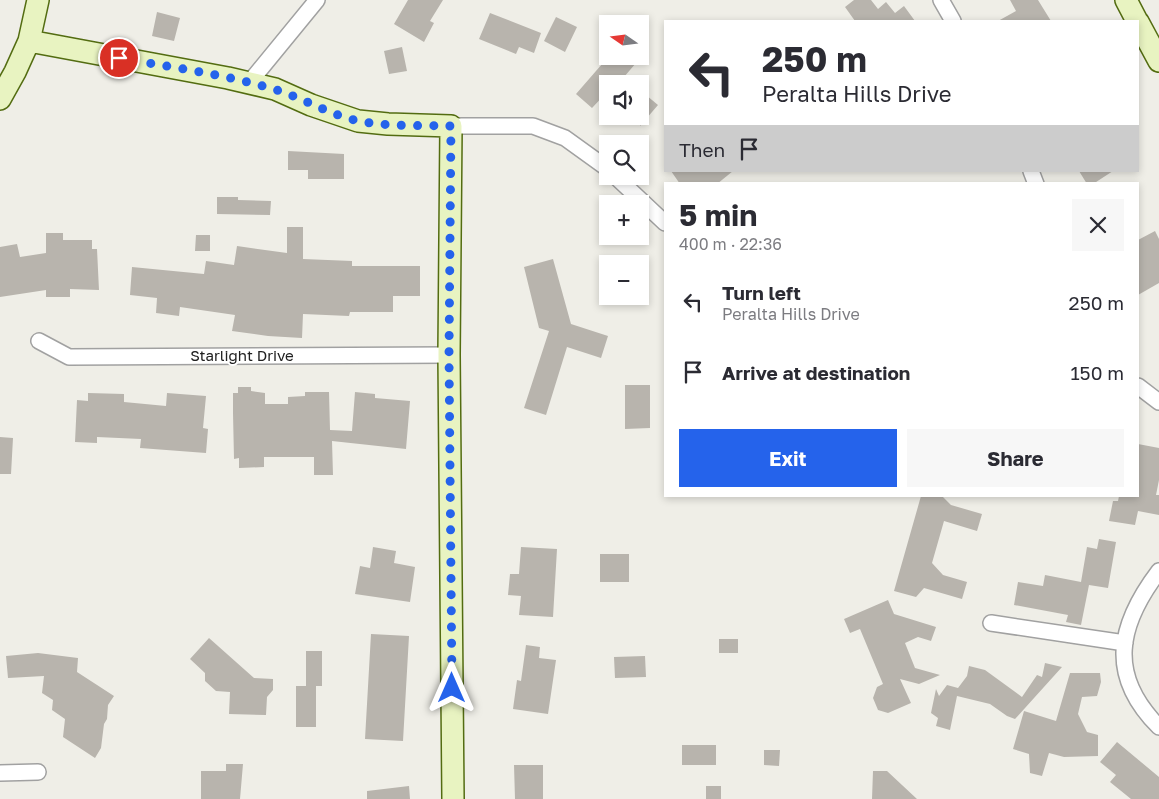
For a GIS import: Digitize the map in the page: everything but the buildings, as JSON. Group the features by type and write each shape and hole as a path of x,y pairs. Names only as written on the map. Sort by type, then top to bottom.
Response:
{"street":[{"path":"0,99 29,41 38,0"},
{"path":"249,83 317,0"},
{"path":"941,0 952,20"},
{"path":"1126,0 1136,20"},
{"path":"1139,25 1159,62"},
{"path":"29,41 275,89 311,105 358,121 451,126 533,126 565,138 599,163"},
{"path":"451,126 449,355 453,799"},
{"path":"625,185 664,221"},
{"name":"Starlight Drive","path":"39,341 69,357 449,355"},
{"path":"1139,387 1159,402"},
{"path":"1159,571 1146,588 1131,614 1125,643 1124,663 1127,680 1135,699 1159,727"},
{"path":"991,623 1125,643"},
{"path":"0,772 38,772"}],"route":[{"path":"119,58 228,78 275,89 311,105 358,121 451,126 449,355 452,688"}]}
